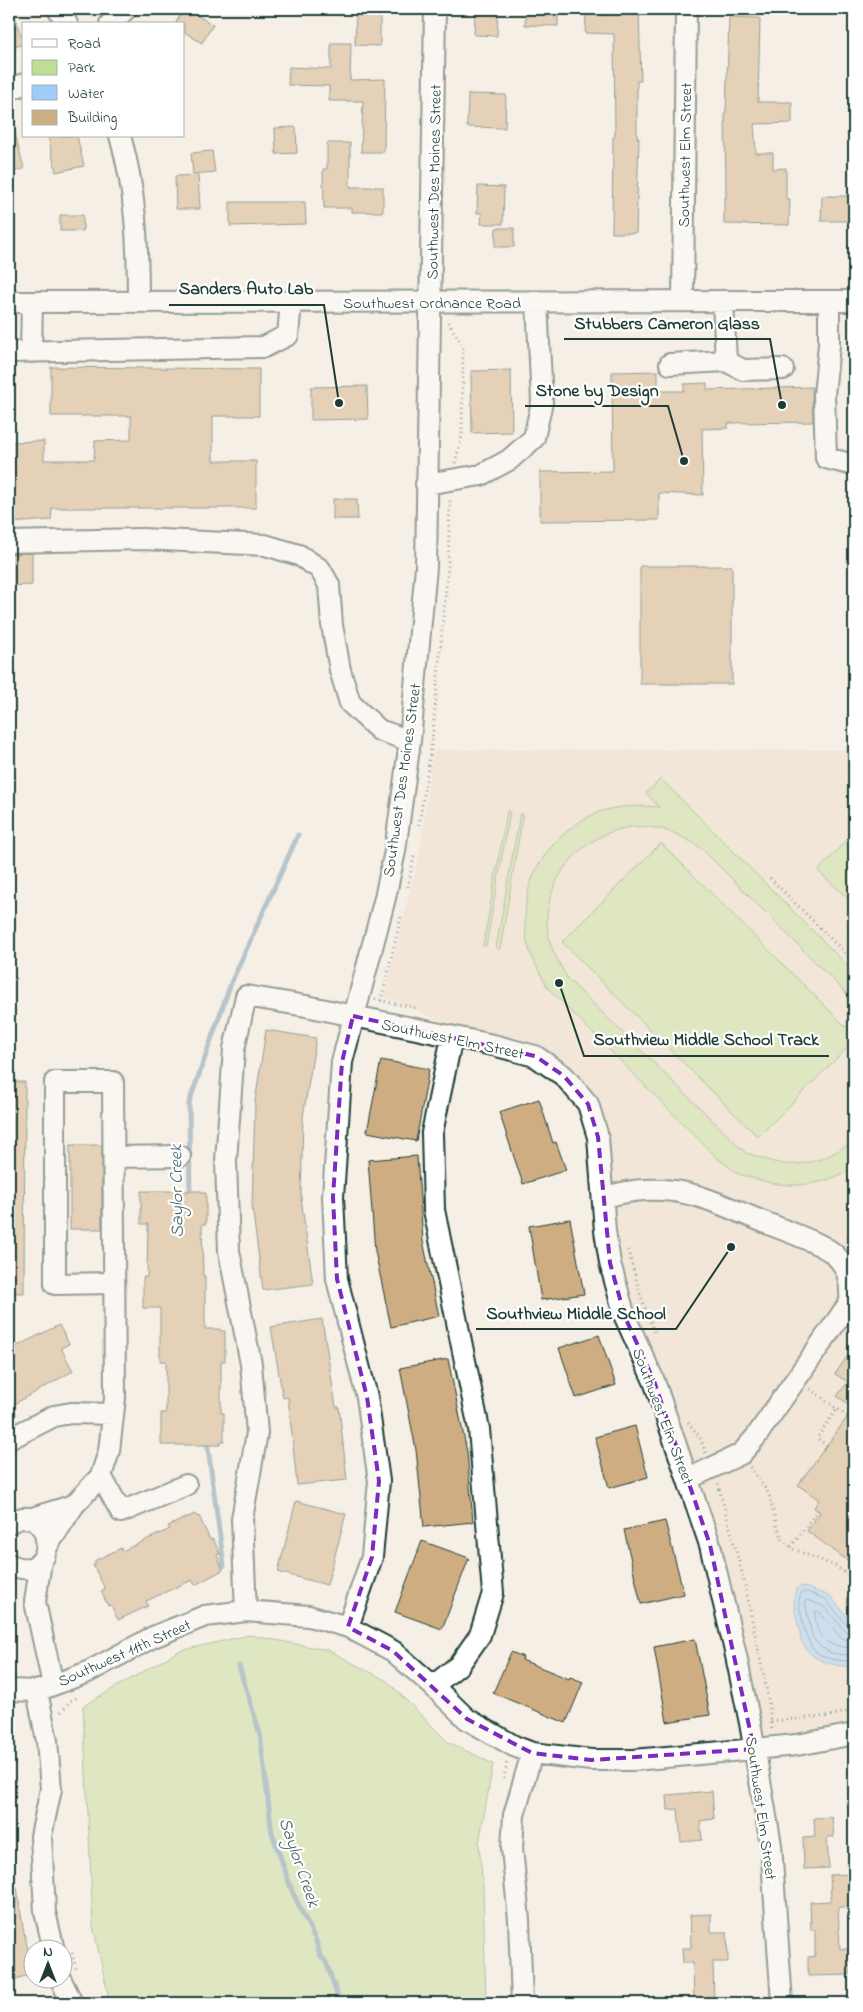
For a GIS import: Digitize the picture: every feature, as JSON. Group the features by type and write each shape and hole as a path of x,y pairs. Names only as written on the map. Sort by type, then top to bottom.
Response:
{"street":[{"path":"58,9 66,22"},
{"path":"112,22 126,9"},
{"name":"Southwest Des Moines Street","path":"348,1627 372,1557 379,1481 367,1397 337,1280 333,1197 342,1062 385,898 394,851 410,740 426,566 435,9"},
{"name":"Southwest Elm Street","path":"682,301 686,9"},
{"path":"9,90 22,85"},
{"path":"120,138 131,186 138,244 138,302"},
{"path":"723,301 726,362"},
{"path":"829,301 824,395 826,458 854,465"},
{"name":"Southwest Ordnance Road","path":"9,302 854,301"},
{"path":"31,352 32,302"},
{"path":"9,352 264,346 288,335 291,302"},
{"path":"426,484 480,475 509,460 534,438 542,402 537,302"},
{"path":"670,364 726,362 743,370 783,369"},
{"path":"9,542 142,539 265,545 299,555 320,568 329,585 332,626 340,670 350,703 379,730 410,740"},
{"name":"Southwest Elm Street","path":"246,1611 242,1519 256,1434 251,1364 229,1251 226,1161 234,1049 246,996 353,1016 536,1056 564,1076 588,1104 598,1137 605,1231 610,1263 625,1317 654,1381 710,1545 750,1723 771,1845 782,2003"},
{"path":"433,1686 459,1665 480,1635 493,1593 479,1429 434,1210 432,1133 452,1037"},
{"path":"9,1565 25,1569 44,1553 74,1504 101,1476 109,1451 115,1398 113,1082 55,1082 55,1284 114,1284"},
{"path":"114,1157 180,1156"},
{"path":"603,1198 617,1193 647,1189 694,1195 806,1239 836,1256 847,1272 851,1286 850,1302 755,1438 742,1454 688,1479"},
{"path":"9,1439 54,1416 72,1413 113,1414"},
{"path":"101,1476 121,1512 186,1484"},
{"path":"29,1520 74,1504"},
{"path":"9,1523 22,1519 29,1520 37,1523 47,1537 35,1602 45,1688 46,1742 50,1789 42,1836 45,1912 59,1940"},
{"path":"9,1565 35,1602"},
{"name":"Southwest 11th Street","path":"9,1690 45,1688 78,1675 153,1636 205,1616 246,1611 309,1616 348,1627 393,1652 433,1686 467,1719 514,1746 532,1753 591,1760 634,1760 797,1745 854,1734"},
{"path":"522,2003 512,1848 514,1815 532,1753"},
{"path":"71,1990 72,2003"}],"path":[{"path":"770,878 854,962"},
{"path":"850,1245 848,1236 854,1226"},
{"path":"809,1388 854,1421"},
{"path":"827,1446 817,1438 837,1409"},
{"path":"746,1463 769,1494 779,1534 783,1540 791,1547 835,1566 854,1580"},
{"path":"791,1547 818,1510"},
{"path":"847,1574 854,1563"},
{"path":"60,1719 61,1710 70,1700 84,1694 78,1675"},
{"path":"750,1723 829,1716 854,1710"}],"highlighted area":[{"path":"353,1016 535,1056 564,1076 588,1104 598,1137 610,1263 625,1317 654,1381 710,1545 754,1749 591,1760 532,1753 467,1719 393,1651 348,1627 372,1557 379,1481 367,1397 337,1279 333,1197 342,1062"}],"shaded area":[{"path":"433,750 854,750 854,1734 754,1749 735,1651 625,1317 598,1137 564,1076 384,996 419,856"}],"green space":[{"path":"661,779 854,972 854,1001 702,849 677,835 656,828 628,828 608,833 590,843 574,857 561,874 552,892 547,913 548,934 556,957 568,979 746,1153 783,1164 802,1163 830,1155 854,1139 854,1167 843,1173 819,1182 794,1185 768,1182 737,1173 718,1159 548,988 534,962 527,942 525,910 530,885 549,849 570,829 593,814 619,807 659,807 646,793"},
{"path":"507,811 510,812 486,946 483,946"},
{"path":"520,814 523,814 500,949 496,948"},
{"path":"854,832 854,904 818,871"},
{"path":"661,843 854,1035 854,1041 758,1137 562,942"},
{"path":"249,1635 328,1650 387,1681 448,1742 493,1764 479,1844 483,1886 486,2003 110,2003 93,1926 83,1706 179,1651"}],"water":[{"path":"802,1586 832,1598 854,1625 854,1667 830,1664 816,1658 805,1647 801,1640 794,1602 796,1589"}],"building":[{"path":"9,9 12,9 22,38 22,45 9,49"},
{"path":"184,9 187,9 213,25 202,43 185,33 185,22 176,22"},
{"path":"356,9 380,9 380,46 355,45"},
{"path":"526,9 558,9 558,26 525,25"},
{"path":"608,9 639,9 641,81 637,81 637,138 639,138 636,233 612,233 613,137 615,137 614,34 585,33 586,14 608,15"},
{"path":"475,11 498,12 497,36 474,35"},
{"path":"729,17 760,18 758,102 792,102 792,123 754,124 756,153 773,153 773,169 786,168 786,199 790,199 789,225 724,224 724,198 726,198 725,111"},
{"path":"331,43 351,43 350,80 385,79 384,152 361,152 363,101 329,101 329,86 288,85 289,67 331,69"},
{"path":"468,94 506,95 505,128 467,127"},
{"path":"296,127 297,153 276,154 275,128"},
{"path":"14,129 24,169 9,172 9,130"},
{"path":"48,138 77,138 84,166 56,172"},
{"path":"327,143 350,143 350,187 383,187 383,212 352,212 352,208 324,208 323,169 327,169"},
{"path":"212,151 215,172 193,174 191,153"},
{"path":"198,175 200,209 176,209 175,176"},
{"path":"478,186 504,187 503,224 481,224 482,213 477,213"},
{"path":"822,196 854,196 854,221 821,221"},
{"path":"230,202 305,202 306,224 230,226"},
{"path":"60,215 83,215 83,231 60,231"},
{"path":"496,228 514,228 514,247 495,247"},
{"path":"51,367 259,369 259,416 213,416 213,461 256,461 256,508 52,508 51,520 9,523 9,442 44,441 44,460 94,460 95,441 131,440 131,416 51,416"},
{"path":"511,370 512,432 472,433 471,371"},
{"path":"658,371 658,391 684,391 684,384 707,383 707,390 812,387 813,422 728,423 728,428 702,429 703,495 659,493 659,520 540,521 540,472 613,471 612,372"},
{"path":"367,386 368,419 311,420 311,387"},
{"path":"333,499 357,499 358,519 333,519"},
{"path":"32,553 32,585 9,586 9,554"},
{"path":"640,566 732,566 732,684 640,684"},
{"path":"266,1030 316,1038 303,1117 301,1198 313,1284 263,1290 252,1206 255,1102"},
{"path":"381,1060 429,1069 416,1141 367,1132"},
{"path":"9,1082 25,1082 24,1293 9,1293"},
{"path":"539,1099 553,1143 556,1142 566,1170 523,1184 499,1112"},
{"path":"70,1145 102,1145 102,1229 70,1229"},
{"path":"417,1156 423,1241 439,1316 391,1327 375,1251 368,1160"},
{"path":"141,1191 202,1191 202,1193 206,1193 206,1224 202,1224 203,1276 205,1276 205,1329 225,1331 225,1361 221,1361 221,1413 224,1413 224,1442 220,1442 220,1445 161,1445 161,1413 166,1413 166,1361 160,1361 160,1308 143,1308 143,1277 147,1277 148,1224 141,1224"},
{"path":"570,1219 584,1294 541,1300 529,1226"},
{"path":"322,1319 336,1407 339,1407 347,1480 297,1485 288,1397 283,1398 271,1327"},
{"path":"59,1325 69,1344 61,1348 73,1371 9,1407 9,1350"},
{"path":"599,1335 616,1385 576,1398 559,1348"},
{"path":"854,1347 854,1408 837,1396 848,1382 835,1374"},
{"path":"448,1359 467,1452 473,1522 424,1527 416,1450 400,1368"},
{"path":"854,1408 854,1550 847,1560 807,1531 820,1512 814,1508 819,1500 798,1485"},
{"path":"635,1426 648,1477 609,1488 595,1437"},
{"path":"296,1501 346,1514 327,1585 278,1572"},
{"path":"195,1514 197,1517 199,1516 210,1540 213,1539 220,1554 217,1555 223,1570 195,1585 192,1580 146,1601 148,1606 118,1620 111,1605 108,1606 101,1591 105,1589 93,1565 96,1563 94,1561 121,1548 122,1551 170,1529 168,1526"},
{"path":"665,1521 684,1594 641,1604 624,1530"},
{"path":"422,1541 469,1558 442,1629 395,1612"},
{"path":"695,1639 710,1715 667,1722 654,1647"},
{"path":"511,1652 523,1657 522,1660 569,1679 570,1677 583,1682 566,1723 493,1693"},
{"path":"712,1791 714,1819 700,1821 702,1840 681,1842 678,1809 668,1810 667,1795"},
{"path":"832,1817 834,1837 827,1837 829,1868 804,1869 803,1838 815,1837 814,1818"},
{"path":"852,1874 853,1907 838,1907 840,1949 854,1949 854,1970 850,1970 850,1975 808,1976 808,1957 815,1956 815,1930 811,1930 810,1902 831,1901 830,1875"},
{"path":"9,1887 17,1887 26,1940 22,1940 22,1977 9,1981"},
{"path":"711,1914 711,1932 727,1932 728,1962 713,1962 714,2003 694,2003 693,1963 683,1963 682,1948 691,1948 690,1915"}],"waterway":[{"name":"Saylor Creek","path":"190,1196 189,1103 231,983 298,835"},
{"name":"Saylor Creek","path":"207,1441 224,1566"},
{"name":"Saylor Creek","path":"239,1666 260,1734 272,1833 292,1891 316,1941 320,1955 326,1962 340,2003"}],"place":[{"name":"Sanders Auto Lab","path":"339,403"},
{"name":"Stubbers Cameron Glass","path":"782,405"},
{"name":"Stone by Design","path":"684,461"},
{"name":"Southview Middle School Track","path":"559,983"},
{"name":"Southview Middle School","path":"731,1247"}]}
